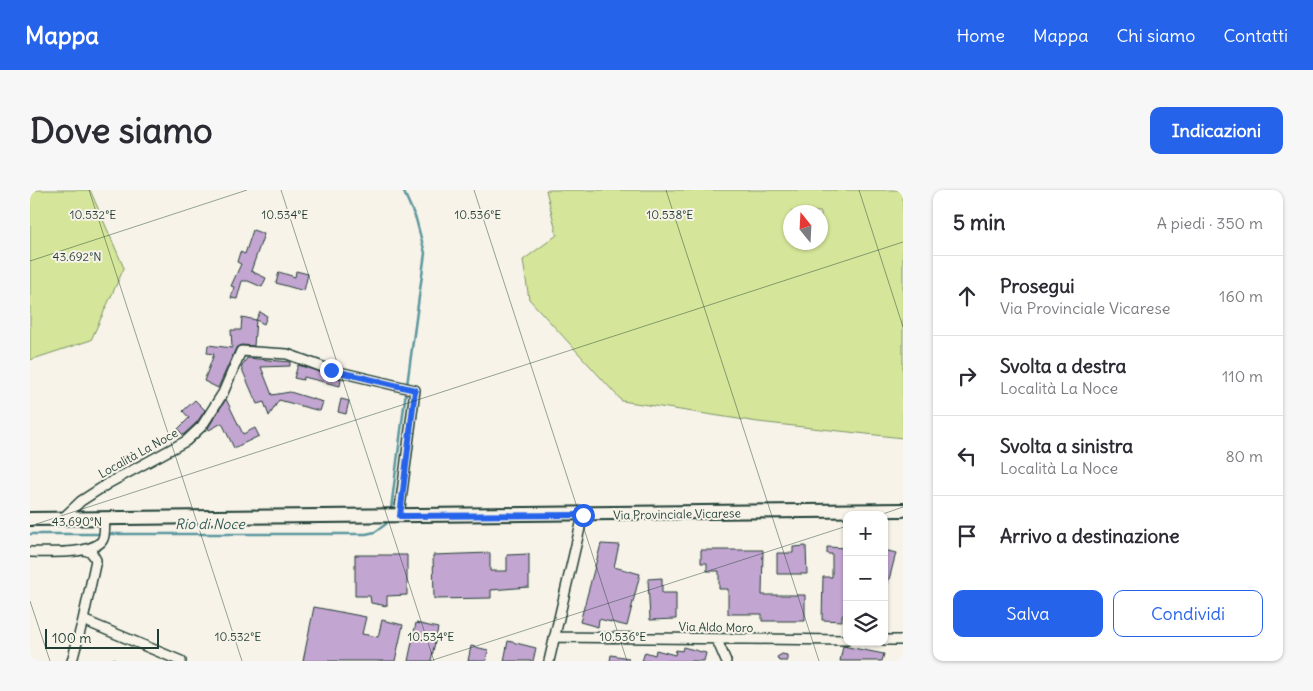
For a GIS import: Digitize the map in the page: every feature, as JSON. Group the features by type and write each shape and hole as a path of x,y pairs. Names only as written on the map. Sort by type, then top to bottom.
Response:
{"main road":[{"name":"Via Provinciale Vicarese","path":"30,519 583,515 903,510"}],"street":[{"name":"Località La Noce","path":"62,519 81,501 102,487 186,441 197,431 213,412 241,351 287,354 331,370 415,390 400,516"},
{"path":"549,661 583,515"},
{"path":"84,550 99,543 104,534 105,518"},
{"path":"30,552 84,550 92,553 96,560 72,661"},
{"path":"83,620 181,661"},
{"name":"Via Aldo Moro","path":"554,637 843,640"},
{"path":"717,640 726,661"},
{"path":"888,640 903,640"}],"green space":[{"path":"30,190 90,190 124,268 91,340 30,360"},
{"path":"546,190 903,190 903,438 758,422 622,401 529,299 523,260 557,235"}],"building":[{"path":"253,230 264,234 251,271 266,278 262,287 248,281 242,281 237,299 231,298 234,287 231,286 241,264 237,262 240,252 245,254"},
{"path":"296,271 308,274 304,291 276,283 279,272 295,277"},
{"path":"260,312 267,316 264,324 256,320"},
{"path":"242,317 256,320 254,346 241,345 236,348 218,388 204,381 214,354 207,353 208,345 232,348 231,330 241,330"},
{"path":"247,358 290,362 290,366 261,367 272,395 290,392 323,402 320,411 279,400 269,416 264,402 257,404 241,367"},
{"path":"298,365 341,379 340,386 304,377 303,380 294,378"},
{"path":"226,399 243,434 255,428 259,436 234,448 222,423 209,430 208,428"},
{"path":"341,399 349,401 346,414 338,412"},
{"path":"195,400 205,410 197,422 183,435 178,429 189,418 183,411"},
{"path":"601,544 619,545 614,567 640,574 627,626 599,619 598,627 580,622"},
{"path":"806,546 807,574 777,574 777,553 793,553 793,547"},
{"path":"827,547 843,548 842,621 822,620 823,577 832,577 832,554 827,554"},
{"path":"701,550 763,550 762,595 805,595 805,621 762,621 762,614 728,614 728,589 719,589 719,571 707,571 707,563 701,563"},
{"path":"888,551 896,553 888,583"},
{"path":"490,553 490,571 507,571 507,555 529,554 529,587 491,590 491,598 434,599 433,555"},
{"path":"355,555 407,555 407,595 387,596 387,606 371,603 370,596 355,596"},
{"path":"662,578 662,593 676,593 676,619 650,620 648,579"},
{"path":"314,607 366,617 362,634 378,637 382,620 403,625 395,661 303,661"},
{"path":"416,623 438,628 431,661 408,661"},
{"path":"508,641 536,648 533,661 504,661"},
{"path":"471,646 488,650 486,661 468,661"},
{"path":"843,646 884,654 882,661 840,661"},
{"path":"683,647 706,653 704,661 642,661 645,652 655,655 656,650 675,655 676,650 682,651"},
{"path":"782,654 787,655 787,661 779,661 777,657"},
{"path":"611,655 629,658 628,661 610,661"}],"waterway":[{"name":"Rio di Noce","path":"403,190 416,219 425,253 407,385"},
{"name":"Rio di Noce","path":"391,509 406,391"},
{"name":"Rio di Noce","path":"30,534 366,534 375,532 386,524"}],"route":[{"path":"331,370 415,390 400,516 583,515"}]}
